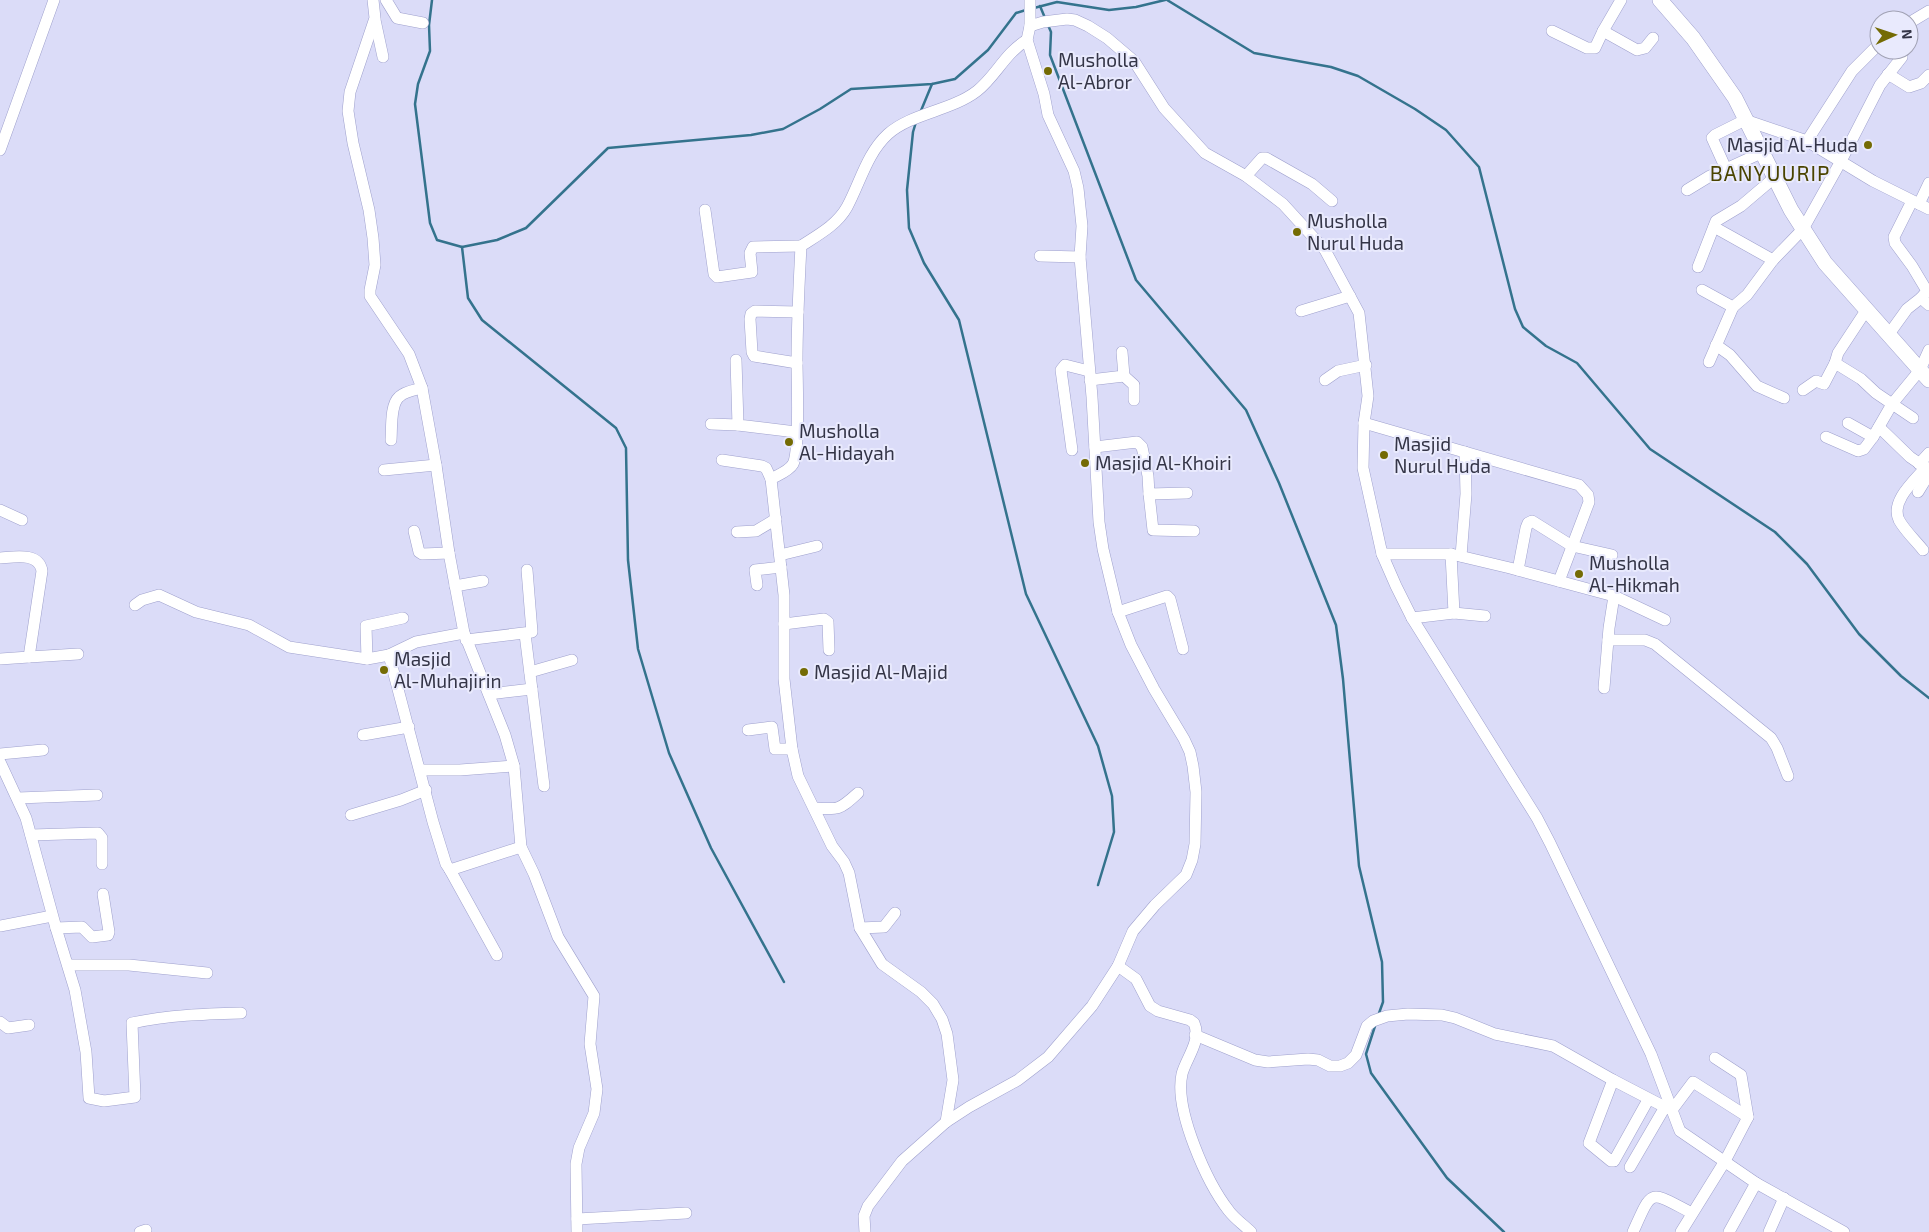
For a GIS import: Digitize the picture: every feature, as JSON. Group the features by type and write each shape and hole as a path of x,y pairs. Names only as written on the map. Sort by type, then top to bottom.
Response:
{"main road":[{"path":"1660,0 1693,38 1735,98 1791,210 1825,263 1924,375"}],"street":[{"path":"0,150 54,0"},
{"path":"373,0 383,57"},
{"path":"386,0 397,18 423,23"},
{"path":"864,1232 864,1216 877,1192 902,1161 946,1122 1018,1080 1048,1057 1092,1006 1118,966 1133,931 1155,905 1186,875 1192,860 1195,844 1197,817 1190,752 1154,689 1135,652 1118,612 1099,522 1080,257 1082,226 1074,171 1048,115 1044,94 1027,40 1031,21 1030,0"},
{"path":"1552,32 1593,49 1597,46 1603,31 1621,0"},
{"path":"375,18 350,92 348,111 373,238 375,265 370,294 374,303 409,354 422,388 449,553 465,636 505,735 514,766 521,847 534,874 558,937 594,996 590,1044 597,1089 594,1113 579,1148 576,1164 577,1232"},
{"path":"1031,21 1075,20 1088,26 1121,49 1134,61 1164,108 1205,153 1246,176 1283,204 1325,250 1359,313 1368,396 1364,423 1363,468 1382,554 1412,618 1542,826 1644,1037 1668,1108 1680,1131 1756,1183 1844,1232"},
{"path":"1603,31 1637,50 1645,48 1654,38"},
{"path":"705,210 714,274 717,277 752,272 750,253 753,247 802,246 837,221 847,207 873,153 888,134 910,121 961,101 977,91 989,80 1015,47 1027,40"},
{"path":"1807,141 1852,71 1869,54"},
{"path":"1709,362 1733,307 1753,288 1773,260 1803,229 1880,85 1900,60"},
{"path":"1888,74 1909,87 1920,84 1929,75"},
{"path":"1726,169 1712,138 1745,120 1807,141 1872,182 1920,205"},
{"path":"1687,190 1710,176 1761,152"},
{"path":"1246,176 1262,158 1266,158 1312,184 1332,202"},
{"path":"1698,267 1716,221 1741,206 1774,178"},
{"path":"1889,334 1906,309 1925,302 1927,291 1894,237 1920,205 1929,183"},
{"path":"1714,227 1773,260"},
{"path":"771,479 792,465 795,458 798,312 802,246"},
{"path":"1040,256 1080,257"},
{"path":"1702,290 1733,307"},
{"path":"1301,312 1350,296"},
{"path":"1802,390 1816,381 1824,384 1838,353 1867,310"},
{"path":"797,363 754,356 752,352 750,319 751,314 755,311 798,312"},
{"path":"1716,345 1730,355 1757,386 1784,398"},
{"path":"1826,437 1858,451 1864,449 1873,438 1892,404 1924,375 1929,350"},
{"path":"1122,352 1124,376"},
{"path":"736,360 738,425"},
{"path":"1835,363 1860,379 1912,418"},
{"path":"1072,450 1061,370 1065,364 1089,376 1124,376 1134,385 1134,400"},
{"path":"1325,380 1338,371 1366,365"},
{"path":"391,440 394,405 398,397 407,392 422,388"},
{"path":"1364,423 1579,485 1588,496 1589,502 1559,581"},
{"path":"1848,423 1873,438"},
{"path":"711,424 738,425 796,432"},
{"path":"1879,427 1910,457 1926,469"},
{"path":"1094,447 1140,443 1148,476 1153,530 1194,531"},
{"path":"1454,612 1456,555 1466,494 1465,452"},
{"path":"1923,489 1929,453"},
{"path":"722,460 762,466 766,468 771,479 784,595 784,678 792,749 798,776 832,846 844,862 860,928 882,964 920,992 933,1004 942,1019 947,1034 953,1080 946,1122"},
{"path":"384,470 436,465"},
{"path":"1923,550 1899,520 1897,509 1902,497 1926,469"},
{"path":"1149,494 1188,494"},
{"path":"0,510 22,520"},
{"path":"737,532 756,531 776,519"},
{"path":"1518,570 1528,523 1532,521 1572,546 1612,556"},
{"path":"414,531 419,552 422,554 449,553"},
{"path":"780,555 817,546"},
{"path":"1382,554 1456,555 1614,596 1665,620"},
{"path":"0,558 31,557 41,564 42,571 29,657"},
{"path":"757,585 755,570 781,567"},
{"path":"135,605 142,600 154,596 164,597 180,606 207,616 249,625 289,647 366,658 389,655 416,642 465,636 526,634 532,632 527,570"},
{"path":"455,586 483,581"},
{"path":"1118,612 1167,596 1170,599 1183,650"},
{"path":"1604,688 1614,596"},
{"path":"1412,618 1454,612 1485,616"},
{"path":"366,658 366,626 403,618"},
{"path":"784,624 824,619 828,622 830,650"},
{"path":"526,634 544,786"},
{"path":"1608,640 1645,640 1655,644 1771,738 1788,776"},
{"path":"0,659 78,654"},
{"path":"389,655 446,864 497,955"},
{"path":"530,672 572,660"},
{"path":"489,694 532,689"},
{"path":"748,730 772,726 774,749 792,749"},
{"path":"363,735 409,727"},
{"path":"0,754 43,750"},
{"path":"0,762 18,798 31,836 52,916 75,990 86,1052 90,1098 104,1101 135,1097 132,1023 196,1014 240,1014"},
{"path":"421,770 460,770 514,766"},
{"path":"351,815 401,800 426,790"},
{"path":"815,808 835,810 842,808 858,793"},
{"path":"18,798 97,795"},
{"path":"31,836 98,834 102,838 102,864"},
{"path":"450,870 521,847"},
{"path":"56,928 82,927 92,937 108,935 103,894"},
{"path":"860,928 884,927 896,913"},
{"path":"0,926 52,916"},
{"path":"68,965 129,965 207,973"},
{"path":"1118,966 1136,979 1150,1006 1158,1011 1190,1020 1195,1027 1190,1057 1182,1073 1180,1092 1182,1105 1199,1158 1214,1189 1230,1212 1251,1232"},
{"path":"1195,1035 1255,1060 1268,1062 1308,1059 1318,1060 1330,1066 1340,1066 1348,1064 1356,1056 1367,1026 1373,1021 1387,1016 1408,1014 1442,1015 1455,1018 1495,1034 1553,1046 1648,1100 1668,1108"},
{"path":"0,1022 8,1028 29,1025"},
{"path":"1681,1232 1748,1117 1741,1075 1715,1058"},
{"path":"1612,1080 1589,1143 1611,1161 1614,1161 1648,1100"},
{"path":"1630,1167 1668,1108 1693,1082 1748,1117"},
{"path":"1729,1232 1756,1183"},
{"path":"1633,1232 1646,1202 1652,1197 1659,1196 1692,1212"},
{"path":"1769,1232 1784,1198"},
{"path":"577,1219 686,1213"}],"waterway":[{"path":"432,0 429,25 430,51 418,84 415,104 430,223 437,240 462,247 497,240 526,228 608,148 751,135 783,129 820,109 851,89 932,84 955,79 988,50 1016,13 1026,10"},
{"path":"1034,8 1057,2 1109,10 1136,7 1165,0"},
{"path":"1167,0 1254,53 1331,67 1358,76 1415,109 1446,130 1479,167 1515,309 1523,327 1546,346 1577,363 1650,449 1775,532 1807,564 1859,634 1901,676 1929,698"},
{"path":"1040,6 1045,18"},
{"path":"1048,25 1051,32 1050,55 1136,280 1246,410 1279,483 1336,625 1343,679 1359,866 1382,962 1383,1002 1378,1016"},
{"path":"920,113 932,84"},
{"path":"916,122 913,132 907,190 909,228 924,263 959,320 1026,594 1098,746 1112,796 1114,832 1098,885"},
{"path":"462,247 468,298 482,320 616,428 626,448 628,560 638,649 669,753 711,848 784,982"},
{"path":"1375,1026 1366,1054 1371,1073 1447,1178 1504,1232"}],"place":[{"name":"Musholla Al-Abror","path":"1048,71"},
{"name":"Masjid Al-Huda","path":"1868,145"},
{"name":"Musholla Nurul Huda","path":"1297,232"},
{"name":"Musholla Al-Hidayah","path":"789,442"},
{"name":"Masjid Nurul Huda","path":"1384,455"},
{"name":"Masjid Al-Khoiri","path":"1085,463"},
{"name":"Musholla Al-Hikmah","path":"1579,574"},
{"name":"Masjid Al-Muhajirin","path":"384,670"},
{"name":"Masjid Al-Majid","path":"804,672"}],"district":[{"name":"BANYUURIP","path":"1770,174"}]}
